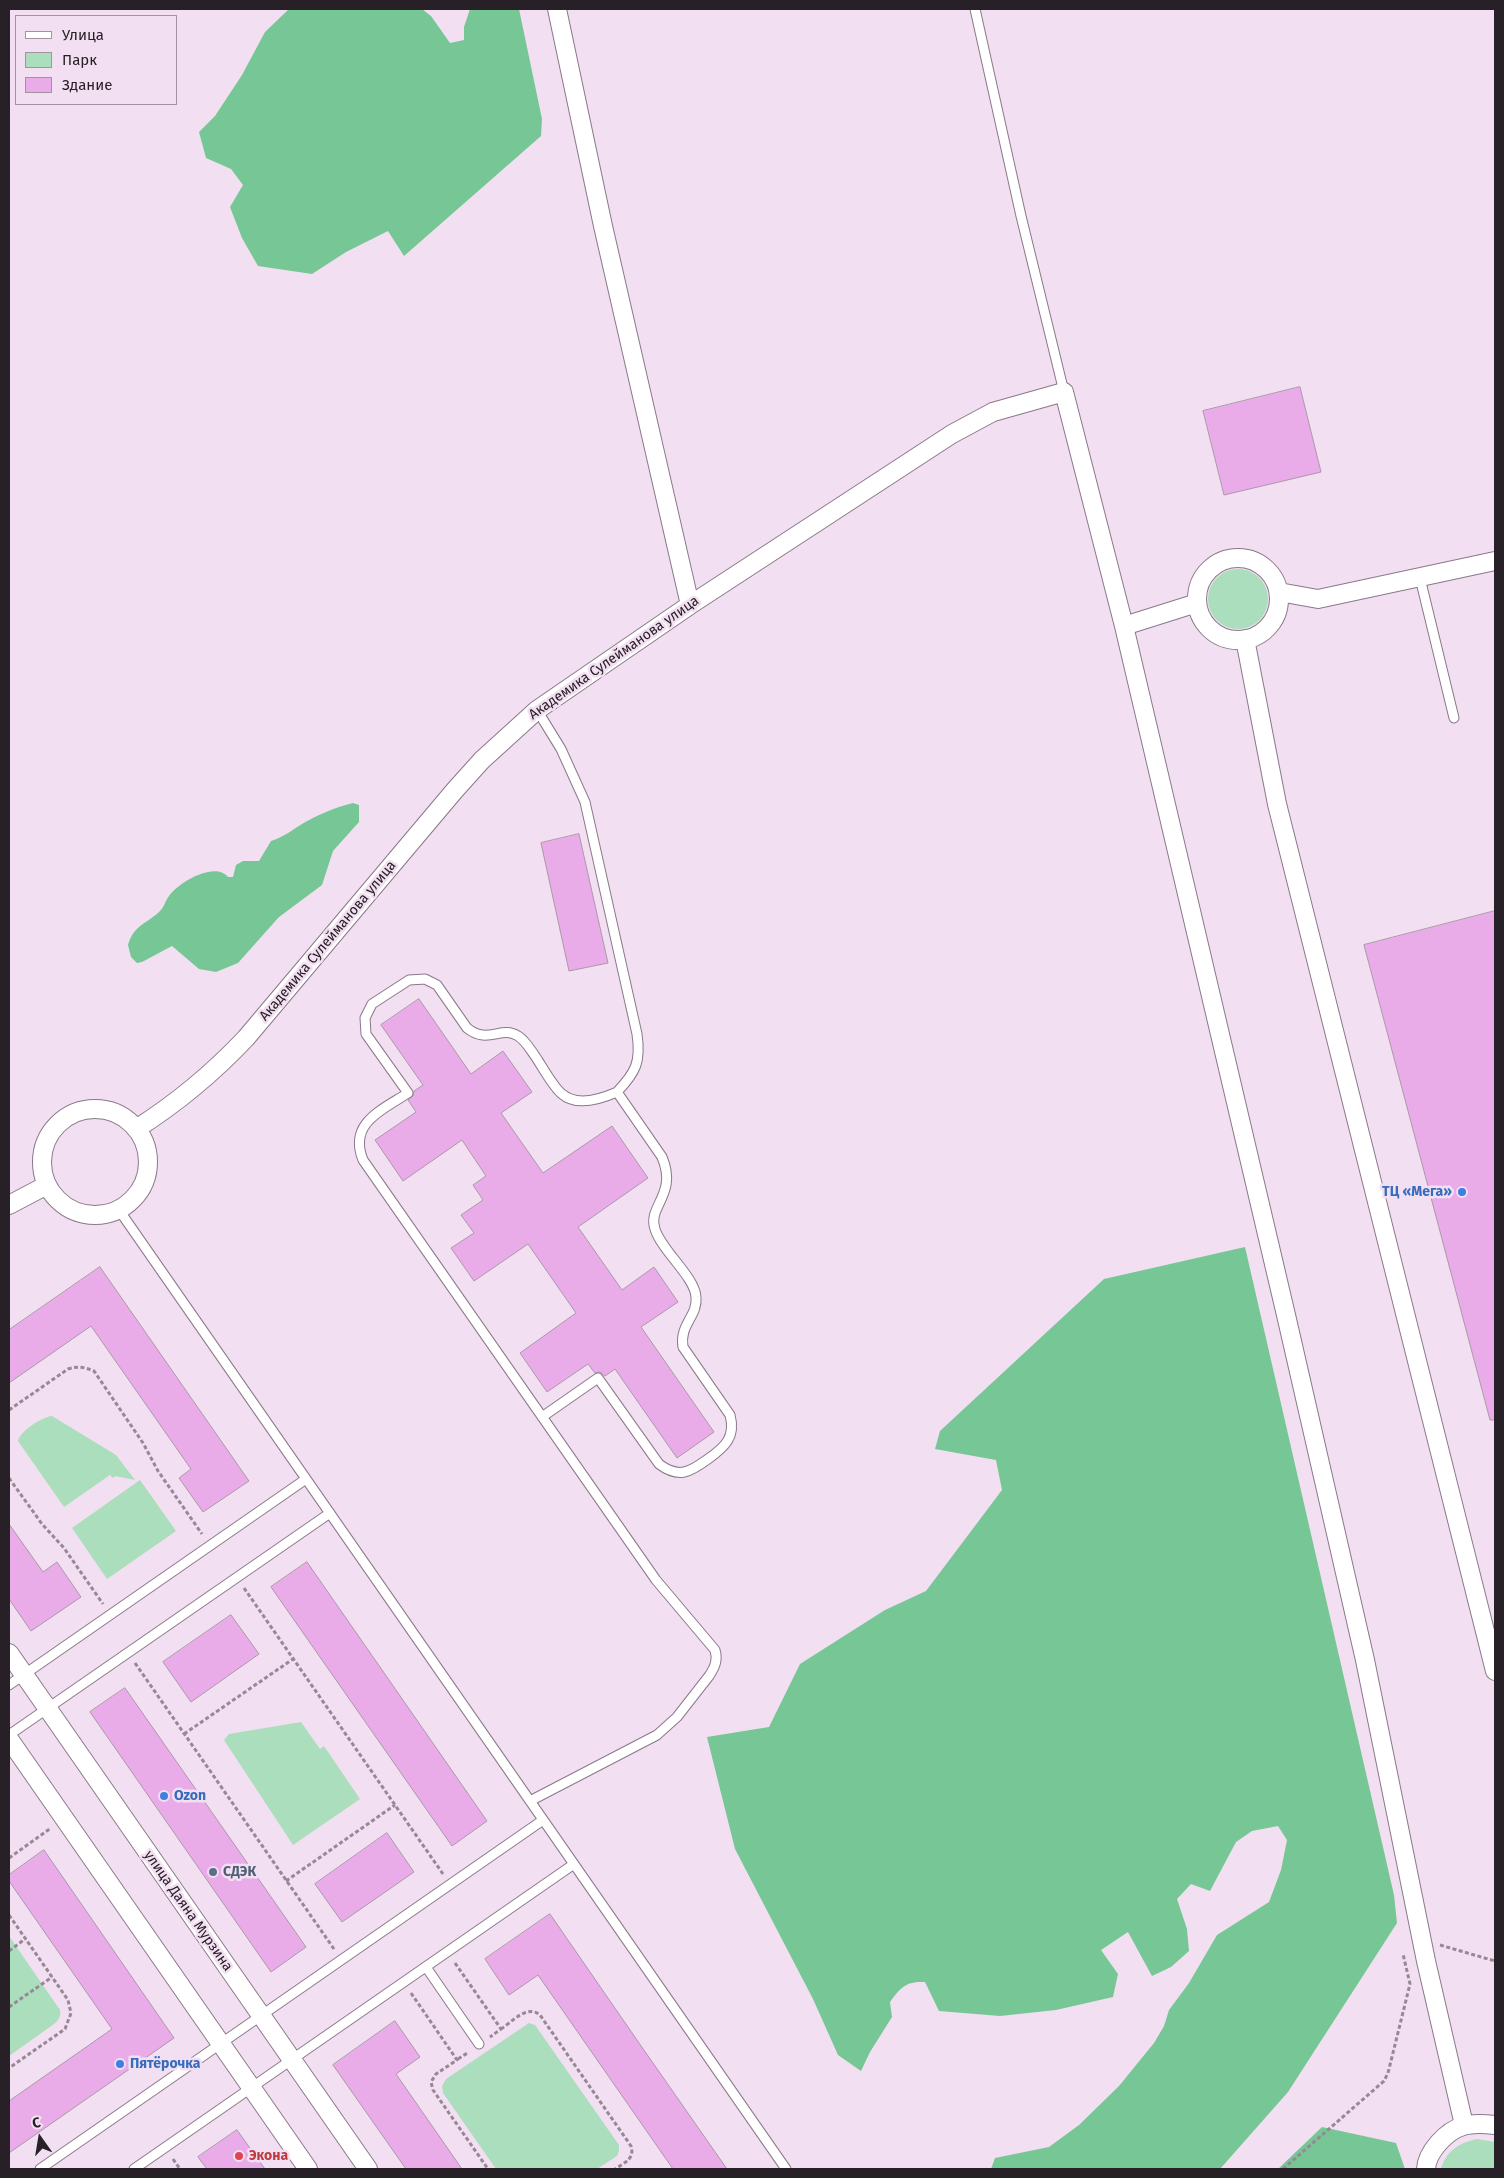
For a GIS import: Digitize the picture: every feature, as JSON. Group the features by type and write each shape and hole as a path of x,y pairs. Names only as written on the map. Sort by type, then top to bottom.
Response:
{"street":[{"path":"557,9 603,226 690,604"},
{"path":"1064,392 1124,626 1365,1660 1426,1961 1464,2125"},
{"name":"Академика Сулейманова улица","path":"136,1128 183,1097 226,1060 472,772 510,733 537,710 690,604 952,434 994,412 1064,392"},
{"path":"1233,557 1254,560 1269,571 1279,592 1279,607 1274,619 1260,634 1245,639 1236,640 1216,634 1202,619 1197,603 1199,584 1203,576 1214,565 1233,557"},
{"path":"1279,592 1318,599 1495,562"},
{"path":"1124,626 1197,603"},
{"path":"1245,639 1277,804 1495,1671"},
{"path":"93,1109 110,1111 124,1118 136,1128 147,1150 147,1174 137,1195 119,1210 105,1215 90,1215 72,1210 58,1200 47,1185 42,1165 45,1144 56,1126 73,1114 93,1109"},
{"path":"9,1204 47,1185"},
{"name":"улица Даяна Мурзина","path":"9,1653 368,2169"},
{"path":"9,1737 308,2169"},
{"path":"1426,2169 1427,2161 1444,2136 1464,2125 1495,2125"}],"lane":[{"path":"976,9 1021,216 1064,392"},
{"path":"1420,578 1454,718"},
{"path":"530,1801 661,1732 677,1717 709,1676 714,1669 717,1657 715,1650 656,1580 363,1160 359,1150 361,1131 367,1120 408,1093 366,1034 365,1018 372,1004 409,980 417,978 431,981 437,985 467,1028 472,1032 486,1036 503,1032 518,1036 527,1044 562,1094 586,1101 600,1099 617,1092 631,1078 637,1064 640,1051 637,1034 585,802 561,749 537,710"},
{"path":"542,1417 598,1378 659,1464 674,1473 691,1471 723,1448 732,1433 730,1415 683,1347 682,1334 684,1327 696,1305 695,1290 658,1237 653,1221 654,1214 667,1188 666,1167 662,1157 617,1092"},
{"path":"119,1210 786,2169"},
{"path":"9,1685 306,1479"},
{"path":"9,1737 330,1513"},
{"path":"40,2169 543,1820"},
{"path":"134,2169 574,1864"},
{"path":"426,1967 479,2044"}],"path":[{"path":"9,1410 68,1369 75,1366 94,1371 143,1443 158,1471 210,1545"},
{"path":"9,1478 46,1530 70,1556 110,1614"},
{"path":"252,1600 432,1859"},
{"path":"184,1734 293,1659"},
{"path":"143,1676 324,1935"},
{"path":"286,1881 395,1806"},
{"path":"9,1858 36,1839"},
{"path":"9,1915 52,1977 70,2008 68,2024 65,2029 9,2068"},
{"path":"9,1950 25,1939"},
{"path":"1435,1943 1495,1961"},
{"path":"447,1952 487,2010"},
{"path":"1283,2169 1384,2081 1388,2073 1410,1984 1403,1954"},
{"path":"9,2007 52,1977"},
{"path":"404,1982 457,2060 432,2079 433,2090 488,2169"},
{"path":"501,2029 527,2011 540,2015 631,2146 633,2153 630,2159 615,2169"}],"green space":[{"path":"289,9 422,9 431,16 450,43 464,40 464,27 470,9 519,9 542,119 541,136 404,256 388,231 346,252 312,274 258,266 242,238 230,207 243,185 231,169 206,158 199,132 215,116 242,75 265,32"},
{"path":"1232,569 1244,569 1255,574 1263,582 1268,593 1266,611 1255,624 1244,629 1232,629 1221,624 1213,616 1208,605 1208,593 1213,582 1221,574"},
{"path":"353,803 359,805 359,822 333,851 322,885 279,917 238,963 216,972 199,969 172,946 142,962 137,963 131,957 128,945 134,933 161,910 169,896 181,885 206,872 215,871 228,877 233,877 236,865 243,861 259,861 271,841 320,814"},
{"path":"1245,1247 1394,1895 1397,1923 1288,2092 1220,2169 991,2169 995,2158 1049,2147 1079,2125 1119,2086 1154,2043 1164,2026 1169,2010 1189,1983 1217,1935 1269,1902 1281,1870 1287,1840 1278,1826 1252,1831 1236,1842 1210,1891 1191,1884 1177,1899 1187,1929 1189,1951 1171,1967 1152,1976 1128,1932 1101,1950 1118,1974 1113,1997 1056,2010 1000,2016 939,2011 925,1982 908,1984 897,1992 890,2002 892,2017 870,2052 861,2071 838,2055 813,1999 735,1849 707,1737 769,1727 800,1664 885,1610 926,1591 1002,1490 996,1460 935,1449 940,1431 1104,1279"},
{"path":"52,1416 116,1455 135,1480 115,1476 113,1478 110,1475 64,1507 18,1441 23,1433 32,1425"},
{"path":"140,1480 176,1531 107,1579 72,1528"},
{"path":"301,1722 320,1749 324,1746 360,1799 293,1845 224,1740 229,1734"},
{"path":"9,1936 60,2012 59,2018 54,2024 9,2056"},
{"path":"529,2023 535,2025 619,2145 617,2156 597,2169 496,2169 443,2093 442,2086 446,2079"},
{"path":"1322,2127 1396,2143 1405,2169 1278,2169"},
{"path":"1477,2139 1495,2142 1495,2169 1441,2169 1446,2157 1454,2149 1464,2143"}],"building":[{"path":"1300,387 1321,472 1224,495 1203,411"},
{"path":"579,834 608,963 569,971 541,843"},
{"name":"ТЦ «Мега»","path":"1495,911 1495,1420 1490,1420 1364,945"},
{"path":"419,999 471,1074 503,1051 532,1092 501,1113 543,1173 612,1126 648,1178 578,1227 622,1290 654,1267 678,1302 641,1327 714,1432 677,1458 615,1369 605,1376 600,1372 595,1373 588,1364 547,1392 520,1353 576,1313 528,1244 474,1281 451,1248 474,1233 461,1215 483,1200 473,1185 486,1176 462,1140 403,1181 375,1140 416,1112 408,1100 413,1096 414,1091 423,1085 381,1025"},
{"path":"100,1267 249,1481 203,1512 179,1478 191,1469 91,1326 9,1383 9,1330"},
{"path":"9,1524 43,1572 57,1562 81,1597 31,1631 9,1599"},
{"path":"307,1562 487,1821 452,1846 271,1587"},
{"path":"231,1615 259,1654 191,1702 163,1662"},
{"path":"125,1688 306,1947 271,1972 90,1712"},
{"path":"387,1833 414,1872 342,1922 315,1884"},
{"path":"44,1850 174,2038 9,2153 9,2101 112,2029 9,1881 9,1875"},
{"path":"550,1914 727,2169 673,2169 538,1975 509,1995 485,1959"},
{"path":"395,2021 420,2057 396,2074 462,2169 406,2169 333,2065"},
{"path":"237,2130 265,2169 207,2169 198,2157"}],"place":[{"name":"ТЦ «Мега»","path":"1462,1192"},
{"name":"Ozon","path":"164,1796"},
{"name":"СДЭК","path":"213,1872"},
{"name":"Пятёрочка","path":"120,2064"},
{"name":"Экона","path":"239,2156"}]}
